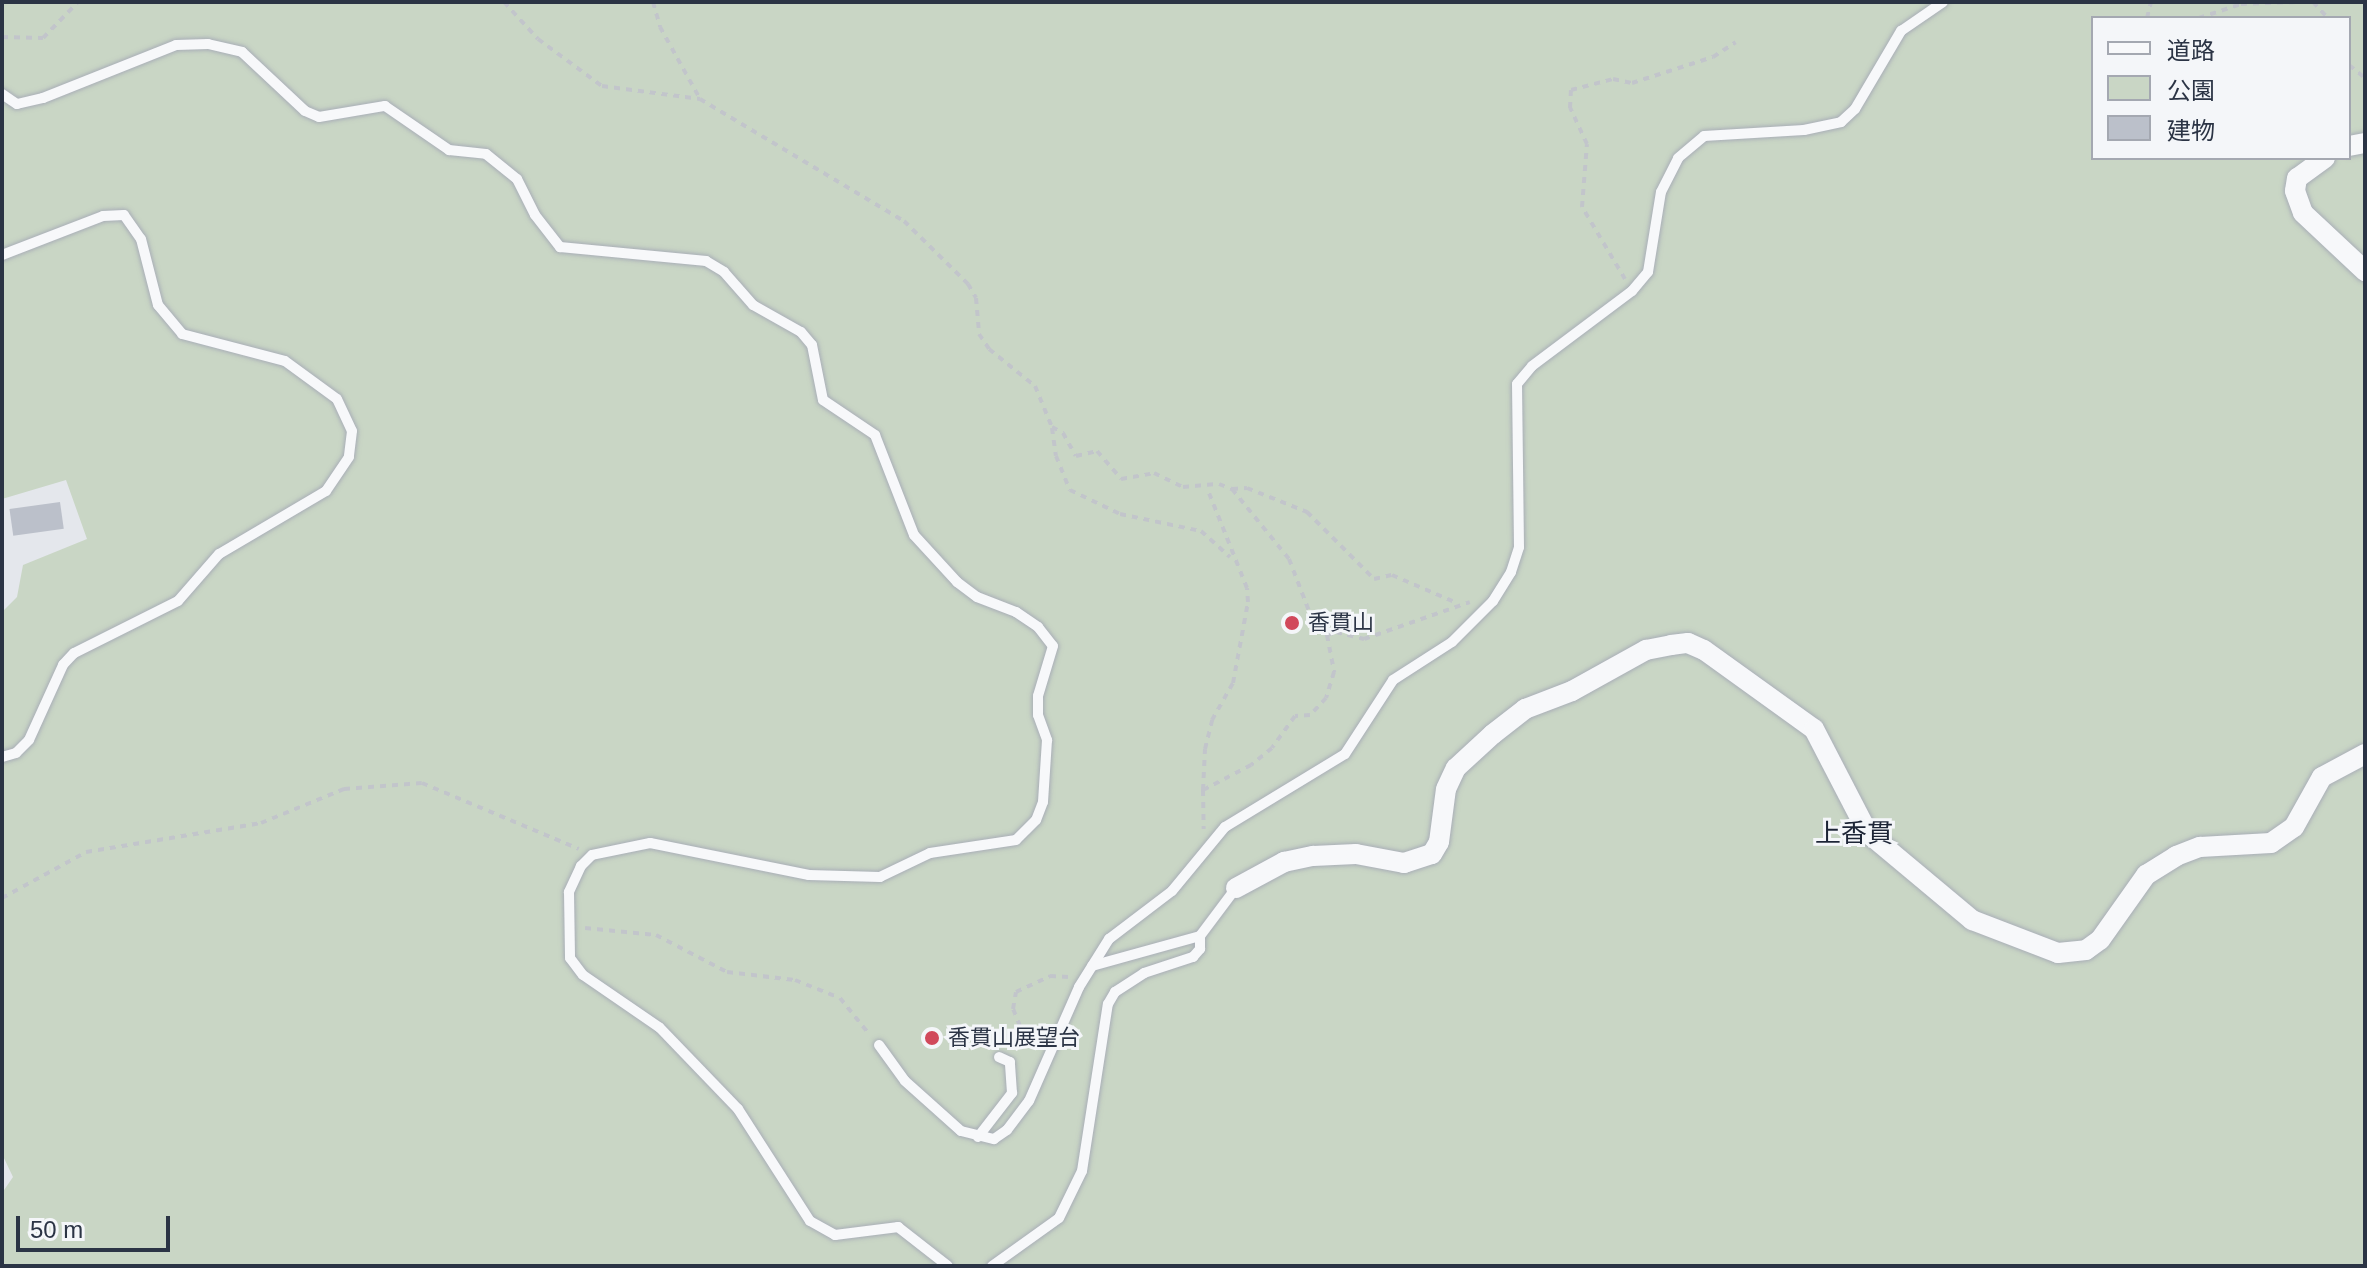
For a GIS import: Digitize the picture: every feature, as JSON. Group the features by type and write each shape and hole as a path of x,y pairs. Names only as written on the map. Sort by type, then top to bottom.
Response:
{"street":[{"path":"2322,160 2297,178 2295,191 2303,213 2365,271"},
{"path":"1236,888 1284,862 1313,856 1356,854 1404,863 1423,859 1439,842 1446,789 1456,768 1493,734 1525,709 1572,691 1646,650 1671,645 1688,643 1704,650 1814,729 1868,833 1972,920 2058,953 2086,950 2100,940 2146,875 2176,856 2200,847 2271,843 2294,827 2322,777 2365,754"}],"lane":[{"path":"879,1045 928,1103 961,1131 994,1139 1019,1117 1079,987 1109,939 1172,891 1211,839 1252,807 1345,754 1393,680 1452,642 1493,601 1511,572 1519,547 1517,384 1532,366 1632,291 1648,272 1669,170 1689,145 1704,136 1804,130 1841,122 1855,109 1901,31 1943,2"},
{"path":"2,94 17,104 43,98 165,49 208,44 253,59 305,111 319,117 385,106 449,150 486,154 517,179 535,215 560,247 706,261 724,272 753,305 801,332 812,345 823,400 875,435 914,535 942,568 977,597 1038,627 1053,646 1038,696 1047,740 1043,802 1036,820 1016,840 930,853 880,877 809,875 650,843 592,855 581,866 569,892 566,926 576,968 652,1021 738,1109 810,1221 835,1235 898,1227 948,1266"},
{"path":"2,255 103,216 124,215 141,239 158,305 182,334 253,355 275,356 337,399 352,431 349,457 326,491 219,554 178,601 74,653 63,665 29,740 16,753 2,757"},
{"path":"992,1266 1059,1218 1082,1171 1108,1004 1115,992 1144,973 1193,957 1200,949 1200,936 1236,888"},
{"path":"1092,966 1200,936"},
{"path":"978,1137 1012,1093 1010,1062 999,1057"}],"path":[{"path":"2,37 43,38 78,2"},
{"path":"504,2 538,39 602,86 700,99 904,221 968,284 976,298 979,334 989,349 1035,386 1052,427 1056,456 1070,490 1120,514 1201,531 1232,558"},
{"path":"653,2 660,27 700,99"},
{"path":"2205,16 2241,4 2297,2"},
{"path":"1632,291 1582,207 1587,144 1570,108 1571,90 1613,79 1632,83 1713,57 1736,42"},
{"path":"1052,427 1063,433 1079,459 1102,454 1116,477 1154,473 1183,487 1207,488 1219,484 1232,489 1247,488 1307,512 1374,579 1392,575 1457,603"},
{"path":"1207,488 1232,558 1247,588 1248,602 1233,683 1212,720 1205,749 1202,823 1211,839"},
{"path":"1203,790 1251,765 1272,748 1295,716 1318,708 1334,672 1327,635 1311,616 1289,559 1232,489"},
{"path":"1327,635 1336,632 1364,639 1457,603 1493,601"},
{"path":"2,898 86,852 261,823 344,789 407,784 422,783 592,855"},
{"path":"566,926 656,935 727,972 795,980 840,998 879,1045"},
{"path":"995,1036 1006,1037 1020,1026 1012,998 1024,986 1050,976 1068,977 1079,987"}],"green space":[{"path":"2,2 2365,2 2365,1266 2,1266 2,1193 13,1177 2,1154 2,612 17,597 23,565 87,539 66,480 2,499"}],"building":[{"path":"60,502 64,529 13,536 9,509"}],"place":[{"name":"香貫山","path":"1292,623"},
{"name":"香貫山展望台","path":"932,1038"}],"district":[{"name":"上香貫","path":"1854,834"}]}
